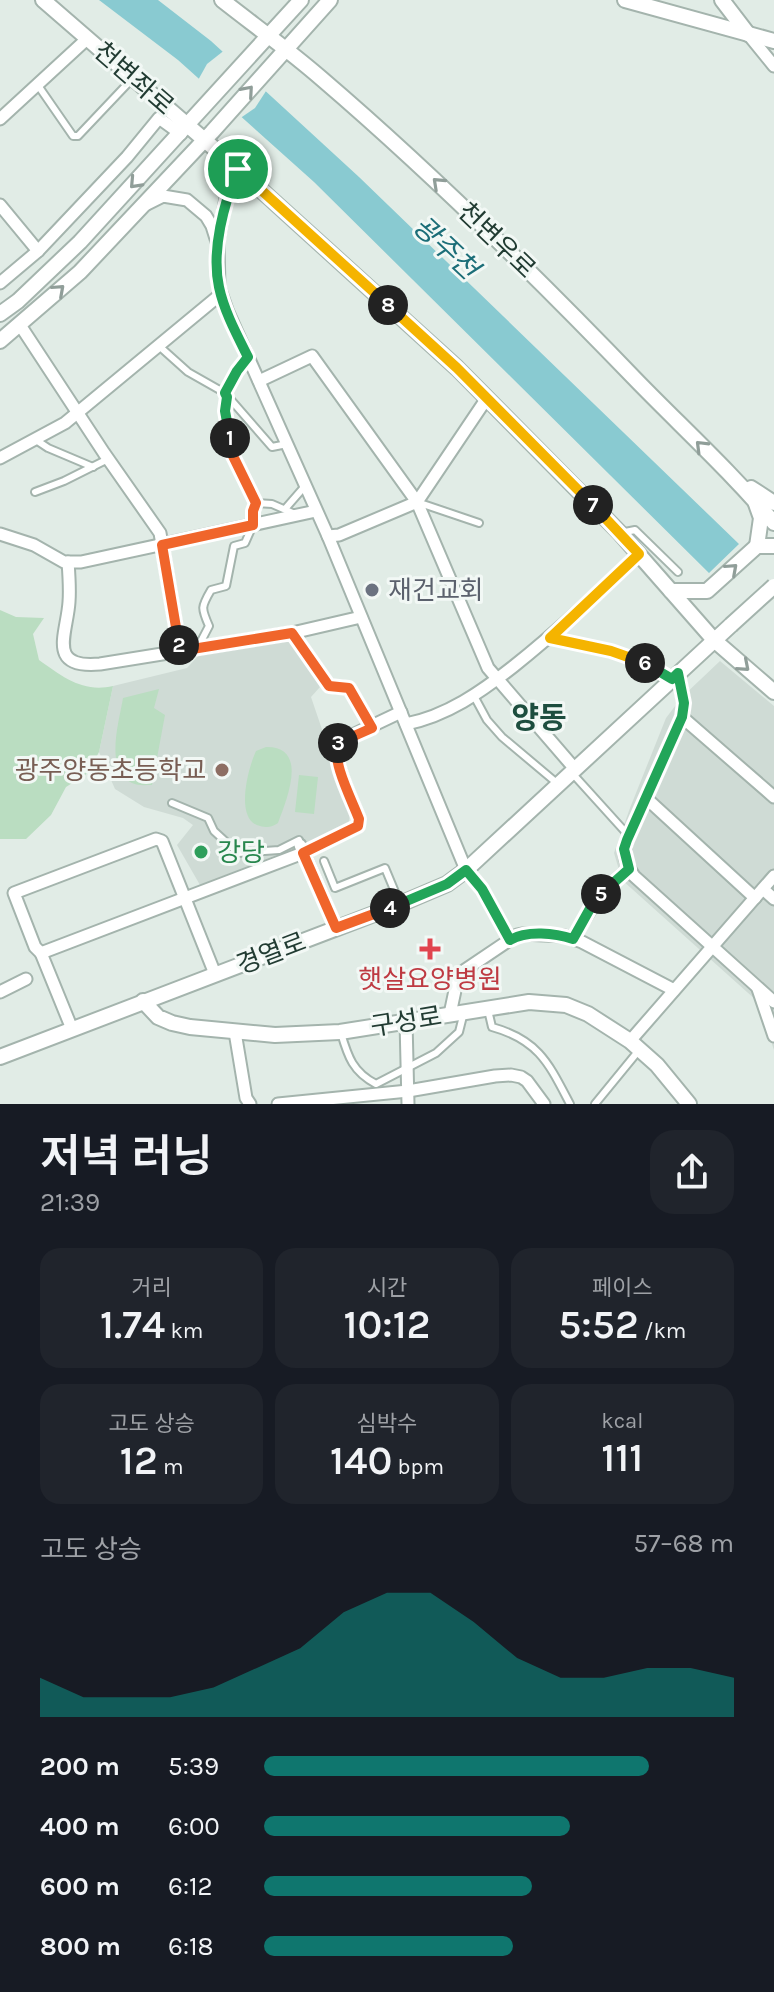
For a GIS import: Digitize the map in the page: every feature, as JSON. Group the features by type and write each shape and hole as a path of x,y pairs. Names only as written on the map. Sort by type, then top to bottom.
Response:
{"street":[{"name":"천변좌로","path":"43,0 188,125 208,136 238,169 446,358 620,533 714,640 774,692"},
{"name":"천변우로","path":"222,0 319,76 507,249 755,500 774,523"},
{"path":"0,314 80,242 301,0"},
{"path":"0,341 80,272 330,0"},
{"path":"625,0 774,41"},
{"path":"722,0 774,66"},
{"path":"0,119 88,38"},
{"path":"0,283 38,251 127,157 159,118 188,125"},
{"path":"238,169 226,198 218,245 217,274 221,294 328,536 466,870 482,889 510,940"},
{"path":"136,211 163,196 187,200 206,216 218,245"},
{"path":"0,205 38,251"},
{"path":"0,458 53,431 79,413 221,294"},
{"path":"20,325 160,533 180,651"},
{"path":"259,381 312,356 417,502 480,653 496,680 573,770"},
{"path":"328,536 339,535 417,502 487,398"},
{"path":"731,476 774,503"},
{"path":"671,591 707,591 757,546 761,518 755,500"},
{"path":"0,534 34,545 64,562 75,562 253,525 291,512 316,511"},
{"path":"757,546 774,546"},
{"path":"406,724 426,720 474,696 496,680 550,638 639,554"},
{"path":"75,562 62,642 64,651 71,659 87,665 292,633 361,617"},
{"name":"경열로","path":"0,1057 447,884 466,870 774,586"},
{"path":"292,633 329,686 349,688 372,728"},
{"path":"675,676 684,703 682,717 624,849 629,869 774,1002"},
{"path":"41,953 358,826 359,819 335,749 338,742 401,712"},
{"path":"682,717 774,797"},
{"path":"646,798 759,893 774,899"},
{"path":"72,1029 14,893 156,839 162,841 215,974"},
{"path":"302,849 336,928"},
{"path":"573,939 592,905 629,869"},
{"path":"635,1045 674,990 774,876"},
{"path":"457,1013 461,974 522,934 565,936 674,990"},
{"path":"0,992 26,979"},
{"path":"758,989 774,1036"},
{"name":"구성로","path":"143,1001 158,1017 172,1023 275,1035 340,1032 529,1002 566,1005 588,1014 635,1045 673,1082 689,1104"},
{"path":"406,1021 408,1104"},
{"path":"235,1032 246,1098 250,1104"},
{"path":"278,1104 350,1100 515,1075 530,1084 544,1104"}],"lane":[{"path":"37,84 73,136 78,136 134,77"},
{"path":"158,346 188,372 226,395 272,447 287,444"},
{"path":"197,649 209,626 202,605 211,590 226,586 234,546 245,543 253,525 256,503 231,451 225,411 226,395 237,371 248,357"},
{"path":"35,439 48,448 93,467"},
{"path":"35,492 108,459"},
{"path":"256,503 272,504 291,512 305,486"},
{"path":"417,502 479,523"},
{"path":"620,533 635,530 678,572"},
{"path":"550,638 626,655 675,676"},
{"path":"474,696 487,720 502,737 558,784"},
{"path":"573,770 629,836"},
{"path":"172,803 208,818 214,831 238,853 279,850 299,840 302,849"},
{"path":"324,861 335,888 385,868 400,904"},
{"path":"488,1009 492,1027 536,1049 555,1075 570,1104"},
{"path":"340,1032 346,1053 361,1076 376,1084 436,1053 459,1032 457,1013"},
{"path":"595,1104 635,1045"}],"shaded area":[{"name":"광주양동초등학교","path":"293,641 320,687 311,697 350,812 349,822 341,830 200,885 177,845 193,825 183,818 144,807 115,789 99,752 113,686 187,668 199,655"},
{"path":"720,661 774,706 774,1050 757,1001 622,880 614,853 666,718 682,697"}],"green space":[{"path":"0,610 16,617 44,618 33,634 39,660 56,672 83,685 113,686 99,752 88,773 66,787 51,815 26,839 0,839"},
{"path":"159,689 154,708 165,715 152,785 137,785 123,777 116,757 123,698"},
{"path":"266,747 279,749 287,755 292,776 278,823 268,827 252,822 245,805 253,759 256,751"},
{"path":"299,775 318,777 314,814 295,812"}],"water":[{"name":"광주천","path":"99,0 158,0 211,41 359,177 739,544 709,573 314,182 178,60"}],"pier":[{"path":"226,49 268,88 255,108 239,119 197,82 207,64"}],"place":[{"name":"재건교회","path":"372,590"},
{"name":"광주양동초등학교","path":"222,770"},
{"name":"강당","path":"201,852"},
{"name":"햇살요양병원","path":"430,949"}],"district":[{"name":"양동","path":"539,718"}],"route":[{"path":"238,169 457,368 639,554 550,638 626,655 672,679 678,673 684,703 682,717 624,849 629,869 592,905 573,939 522,934 510,940 482,889 466,870 437,889 336,928 303,853 358,826 359,819 335,749 338,742 372,728 349,688 329,686 292,633 180,651 162,545 253,525 256,503 231,451 225,411 225,393 248,357 221,294 217,274 218,245 226,198 238,169"}]}
